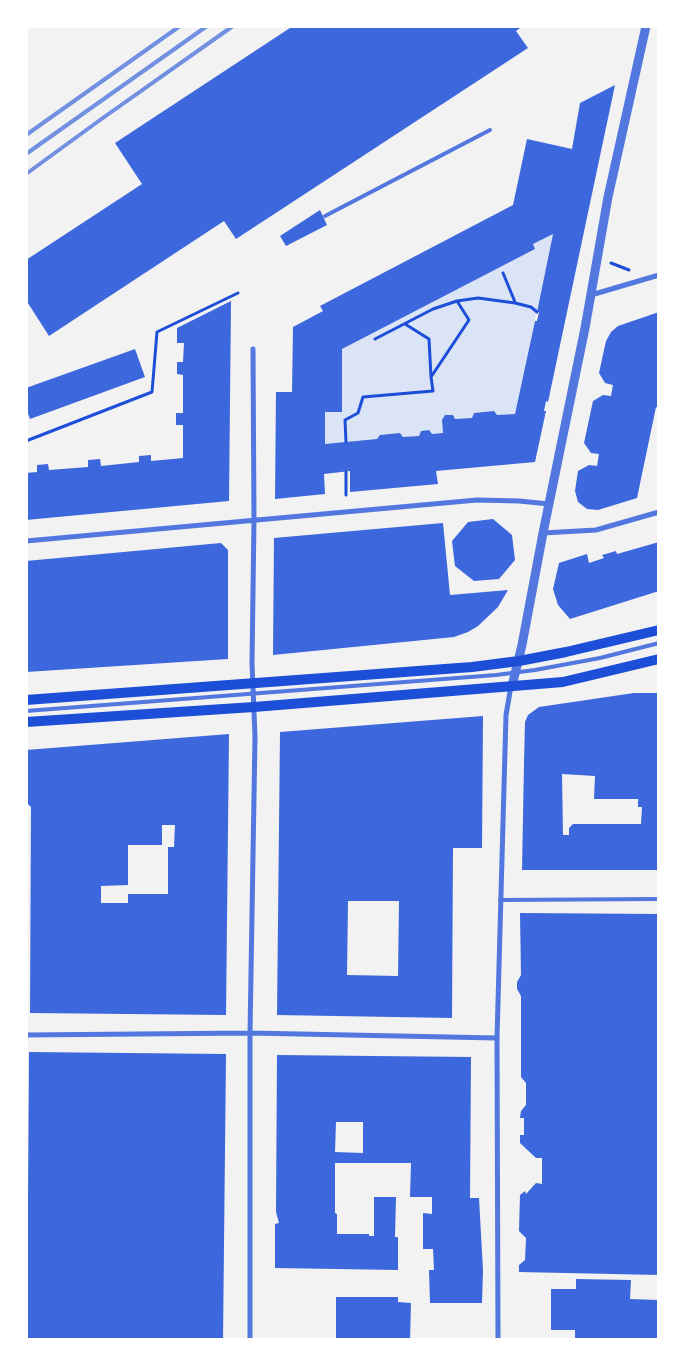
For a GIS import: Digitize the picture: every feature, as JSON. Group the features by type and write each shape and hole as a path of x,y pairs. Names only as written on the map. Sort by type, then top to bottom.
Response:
{"main road":[{"path":"26,700 253,689 440,670 518,661 589,647 659,630"},
{"path":"26,722 254,707 512,686 572,680 659,659"}],"street":[{"path":"498,1340 497,1038 506,715 608,197 646,26"},
{"path":"590,296 659,275"},
{"path":"250,1340 254,349"},
{"path":"26,541 477,500 549,504"},
{"path":"543,533 596,530 659,512"},
{"path":"26,1035 250,1034 497,1038"}],"lane":[{"path":"325,216 490,130"},
{"path":"26,711 253,689 440,680 515,673 600,658 659,643"},
{"path":"500,900 659,899"}],"path":[{"path":"503,274 515,303"},
{"path":"26,442 152,392 157,332 238,293"},
{"path":"375,339 433,309 457,301 478,298 515,303 531,307 537,312"},
{"path":"431,377 469,320 457,301"},
{"path":"346,442 345,420 358,413 363,397 433,391 428,339 404,324"},
{"path":"346,472 346,495"}],"shaded area":[{"path":"553,234 515,414 497,415 494,411 474,413 472,418 455,419 453,415 446,415 442,420 443,433 432,434 429,430 421,431 419,436 403,437 400,433 380,435 377,439 325,444 325,412 342,411 342,349 535,249 533,244"}],"building":[{"path":"293,26 523,26 516,31 528,48 236,239 224,221 49,336 26,300 26,260 142,184 115,143"},
{"path":"615,85 548,402 546,401 544,411 546,411 535,462 436,471 438,484 350,492 350,471 324,474 325,494 275,499 276,392 292,392 293,327 323,311 320,306 513,205 527,139 572,149 580,103","holes":["553,234 537,312 539,312 537,321 535,321 515,414 497,415 494,411 474,413 472,418 455,419 453,415 445,415 442,420 443,433 432,434 429,430 421,431 419,436 403,437 400,433 380,435 377,439 325,444 325,412 342,412 342,349 535,249 533,244"]},
{"path":"320,210 327,225 286,246 280,236"},
{"path":"231,301 229,501 26,520 26,473 37,472 37,465 48,464 49,470 88,467 88,460 100,459 101,466 139,462 139,456 151,455 151,461 183,458 183,425 176,425 176,413 183,413 183,375 177,374 177,362 183,362 184,343 177,343 177,328"},
{"path":"659,312 659,406 658,408 656,407 637,498 598,510 587,509 578,502 575,491 578,471 589,465 597,466 599,454 591,453 584,443 593,401 603,395 611,396 613,385 605,383 599,373 606,341 611,332 618,326"},
{"path":"135,349 145,377 30,419 26,408 26,388"},
{"path":"493,519 512,535 515,560 499,579 474,581 455,566 452,541 468,522"},
{"path":"443,523 450,595 508,590 498,607 478,626 454,637 273,655 274,538"},
{"path":"659,542 659,591 570,619 558,605 553,589 559,563 587,554 589,563 604,558 602,555 616,551 617,554"},
{"path":"221,543 228,550 228,659 26,672 26,561"},
{"path":"634,693 659,693 659,870 522,870 525,722 528,715 539,707","holes":["562,774 595,776 594,799 638,799 638,807 642,807 641,824 573,824 569,828 569,835 563,835"]},
{"path":"483,716 482,848 453,848 452,1018 277,1015 280,732","holes":["348,901 399,901 398,976 347,975"]},
{"path":"229,734 226,1015 30,1013 31,807 26,802 26,750","holes":["162,825 175,825 174,847 168,847 168,894 128,894 128,903 101,903 101,886 128,885 128,845 162,845"]},
{"path":"520,913 659,914 659,1275 519,1272 519,1265 525,1260 526,1238 519,1231 520,1195 525,1191 526,1194 536,1183 542,1184 542,1158 536,1158 520,1143 520,1135 524,1135 524,1118 520,1118 521,1111 526,1105 526,1083 521,1077 521,996 517,989 517,982 521,975"},
{"path":"29,1052 226,1054 223,1340 27,1340"},
{"path":"277,1055 471,1057 470,1198 479,1198 483,1270 482,1303 430,1303 429,1270 434,1270 433,1249 423,1249 423,1213 432,1214 432,1197 410,1197 411,1163 335,1163 337,1234 369,1234 369,1236 374,1236 374,1197 396,1197 395,1237 398,1237 398,1270 275,1268 275,1224 279,1223 276,1212","holes":["336,1122 363,1122 363,1153 335,1152"]},
{"path":"576,1279 631,1280 630,1299 659,1300 659,1340 575,1339 575,1330 551,1330 551,1289 576,1289"},
{"path":"336,1297 398,1297 398,1302 411,1303 410,1340 336,1340"}],"railway":[{"path":"26,135 180,26"},
{"path":"26,154 207,26"},
{"path":"26,174 233,26"}]}
